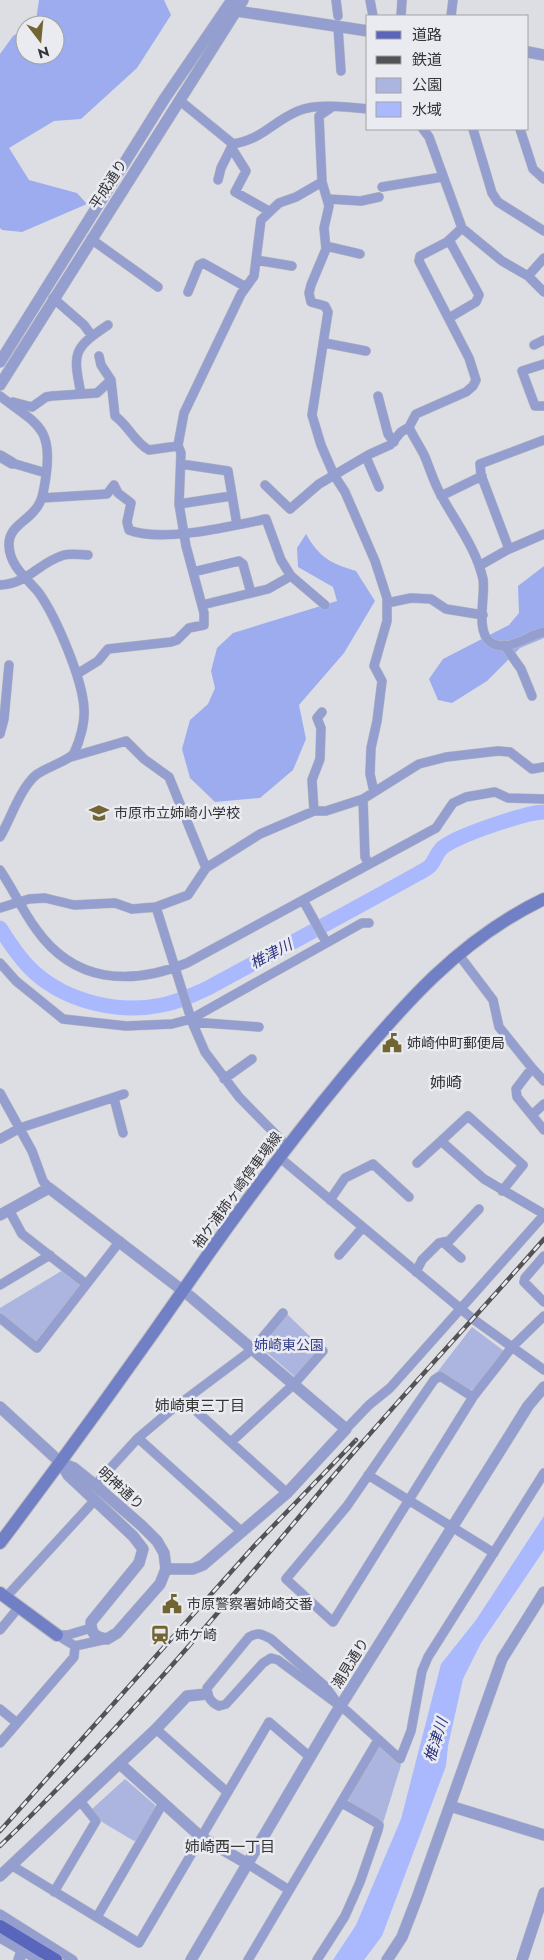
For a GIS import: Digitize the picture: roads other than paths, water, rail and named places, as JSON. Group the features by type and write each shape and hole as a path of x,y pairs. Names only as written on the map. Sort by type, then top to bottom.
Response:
{"main road":[{"name":"袖ケ浦姉ヶ崎停車場線","path":"0,1543 61,1463 287,1146 404,1005 459,955 511,915 544,899"},
{"path":"3,1595 57,1635"},
{"path":"0,1926 56,1960"}],"street":[{"name":"平成通り","path":"0,362 165,98 231,7 243,0"},
{"path":"336,0 340,71"},
{"path":"370,0 373,15"},
{"path":"401,15 402,0"},
{"path":"451,15 453,0"},
{"name":"平成通り","path":"0,385 179,100 231,7"},
{"path":"231,7 338,21 366,30"},
{"path":"529,52 544,55"},
{"path":"179,100 232,146 246,171 235,192 270,211"},
{"path":"332,108 319,116 322,182 328,199 329,212 324,228 326,246 324,258 309,293 311,302 328,308 325,343 312,415 314,426 334,475 345,492 375,561 387,603 387,621 374,666 382,681 377,721 371,748 370,774 374,792"},
{"path":"218,180 223,163 232,146 258,137 300,110 366,109"},
{"path":"473,130 492,193 498,202 544,231"},
{"path":"520,130 533,169 544,179"},
{"path":"425,132 462,228 502,261 528,276 544,292"},
{"path":"382,187 442,177"},
{"path":"77,674 98,662 108,649 177,640 189,628 204,625 202,605 184,533 179,504 181,464 178,446 184,413 246,287 254,276 261,220 279,203 296,197 322,182"},
{"path":"328,199 361,201 379,197"},
{"path":"264,485 290,509 307,493 334,475 394,442 400,432 409,426 416,414 466,392 474,386 476,380 475,373 420,261 420,256 449,240 462,228"},
{"path":"90,239 158,287"},
{"path":"449,240 479,295 476,302 449,318"},
{"path":"326,246 360,254"},
{"path":"528,276 544,258"},
{"path":"256,260 292,266"},
{"path":"188,292 199,265 203,262 246,287"},
{"path":"53,298 84,325 92,336"},
{"path":"81,394 76,358 86,341 108,325"},
{"path":"534,345 544,340"},
{"path":"325,343 366,351"},
{"path":"99,356 101,365 111,380 115,416 122,421 140,444 149,450 178,446"},
{"path":"544,364 522,371 533,403 538,407 544,406"},
{"path":"8,402 32,407 46,397 97,393 111,380"},
{"path":"0,396 42,428 46,437 49,455 42,498 37,509 14,528 9,546 13,560 25,579 39,594 47,608 77,674 84,715 71,757"},
{"path":"378,396 388,434 394,442"},
{"path":"409,426 441,496 472,546 484,582 482,592 484,634 494,644 504,645 544,632"},
{"path":"509,549 482,476 480,464 544,440"},
{"path":"0,456 12,463 46,473"},
{"path":"366,457 379,487"},
{"path":"181,464 228,471 237,524"},
{"path":"441,496 482,476"},
{"path":"42,498 107,494 114,485 118,493 131,503 127,522 129,530 138,534 184,533 266,518 281,560 291,576 325,605"},
{"path":"179,504 231,496"},
{"path":"479,566 509,549 544,534"},
{"path":"0,585 25,579 46,563 58,557 88,555"},
{"path":"193,572 239,561 243,564 251,593"},
{"path":"202,605 268,588 291,576"},
{"path":"387,603 411,598 431,599 446,609 482,615"},
{"path":"504,645 524,675 532,696"},
{"path":"0,734 4,677 9,665"},
{"path":"314,811 312,780 320,759 320,728 317,718 322,712"},
{"path":"0,837 30,781 47,766 126,741 144,759 169,777 206,868"},
{"path":"0,908 19,901 45,898 74,906 115,903 132,909 156,908 188,895 206,868 260,834 314,811 341,807 363,799 419,764 469,753 498,751 510,752 532,769 544,767"},
{"path":"0,870 45,942 64,958 88,970 115,977 132,978 175,968 436,828 453,803 466,797 495,792 508,798 544,798"},
{"path":"363,799 365,857 369,864"},
{"path":"303,900 326,942"},
{"path":"156,908 191,1020 205,1052 224,1079 287,1146"},
{"path":"191,1020 326,942 362,923 368,923"},
{"path":"459,955 493,1000 499,1027 544,1081"},
{"path":"0,963 16,981 63,1019 126,1026 172,1024 191,1020 258,1027"},
{"path":"224,1079 252,1059"},
{"path":"532,1068 521,1080 516,1093 520,1102 544,1130"},
{"path":"0,1093 20,1128 43,1181 50,1188 183,1290 346,1429"},
{"path":"0,1139 20,1128 124,1094"},
{"path":"114,1098 123,1133"},
{"path":"532,1115 544,1104"},
{"path":"419,1159 468,1116 523,1165 502,1191"},
{"path":"57,1635 75,1646 107,1639 117,1633 160,1584 166,1569 198,1568 242,1532 287,1493 369,1405 390,1388 544,1215 484,1179 441,1141"},
{"path":"279,1157 461,1309 544,1370"},
{"path":"330,1200 345,1178 373,1164 409,1197"},
{"path":"50,1188 5,1213 22,1234 86,1284"},
{"path":"416,1272 422,1260 439,1243 449,1241 479,1209"},
{"path":"339,1255 363,1227"},
{"path":"0,1318 36,1348 120,1241"},
{"path":"443,1242 461,1258"},
{"path":"0,1285 50,1255"},
{"path":"544,1256 525,1278 524,1282 544,1302"},
{"path":"95,1485 138,1438 184,1400 253,1349 283,1313"},
{"path":"473,1397 440,1376 437,1377 327,1532 286,1579 334,1622 473,1397 512,1347 544,1316"},
{"path":"231,1442 294,1384 323,1351"},
{"name":"潮見通り","path":"191,1960 340,1707 528,1406 544,1387"},
{"path":"184,1400 287,1493"},
{"name":"明神通り","path":"0,1407 61,1463 68,1475 134,1536 143,1549 139,1563 94,1616 91,1628"},
{"path":"138,1438 242,1532"},
{"name":"明神通り","path":"61,1463 79,1470 157,1541 164,1553 166,1569"},
{"path":"340,1707 326,1687 271,1639 255,1633 248,1637 207,1688 207,1694 215,1704 226,1704 262,1662 271,1658 278,1660 340,1707 400,1759 411,1731 422,1671 428,1657 544,1473"},
{"path":"368,1475 494,1553"},
{"path":"3,1595 95,1500"},
{"path":"387,1960 402,1937 450,1806 464,1759 502,1659 544,1592"},
{"path":"0,1630 19,1607"},
{"path":"57,1635 68,1635 91,1628 95,1636 107,1639"},
{"path":"0,1743 74,1656 75,1646"},
{"path":"0,1876 120,1764 187,1696 207,1694"},
{"path":"0,1709 17,1723"},
{"path":"11,1865 139,1943 269,1722 310,1757"},
{"path":"156,1729 227,1792"},
{"path":"248,1960 378,1740"},
{"path":"120,1764 201,1837 290,1890"},
{"path":"54,1892 96,1821 80,1801"},
{"path":"97,1917 163,1803"},
{"path":"317,1960 345,1916 360,1882 379,1824 342,1803"},
{"path":"450,1806 544,1835"},
{"path":"522,1960 544,1893"},
{"path":"0,1914 73,1960"},
{"path":"0,1938 28,1957"}],"water":[{"path":"539,807 544,808 544,819 508,825 505,815"},
{"path":"544,1516 544,1550 481,1643 463,1679 448,1746 446,1766 382,1936 364,1960 333,1960 356,1925 401,1819 441,1664 476,1620"}],"waterway":[{"name":"椎津川","path":"0,928 16,952 30,968 48,983 63,992 95,1003 112,1006 129,1008 162,1005 191,996 208,988 425,870 441,849 459,838 507,821 544,812"}],"railway":[{"path":"0,1846 85,1760 167,1671 351,1456 544,1239"},
{"path":"0,1831 255,1545 356,1440"}],"place":[{"name":"市原市立姉崎小学校","path":"99,813"},
{"name":"姉崎仲町郵便局","path":"392,1043"},
{"name":"市原警察署姉崎交番","path":"172,1604"},
{"name":"姉ケ崎","path":"160,1635"}],"district":[{"name":"姉崎","path":"446,1082"},
{"name":"姉崎東三丁目","path":"200,1406"},
{"name":"姉崎西一丁目","path":"230,1847"}],"park label":[{"name":"姉崎東公園","path":"289,1345"}]}
